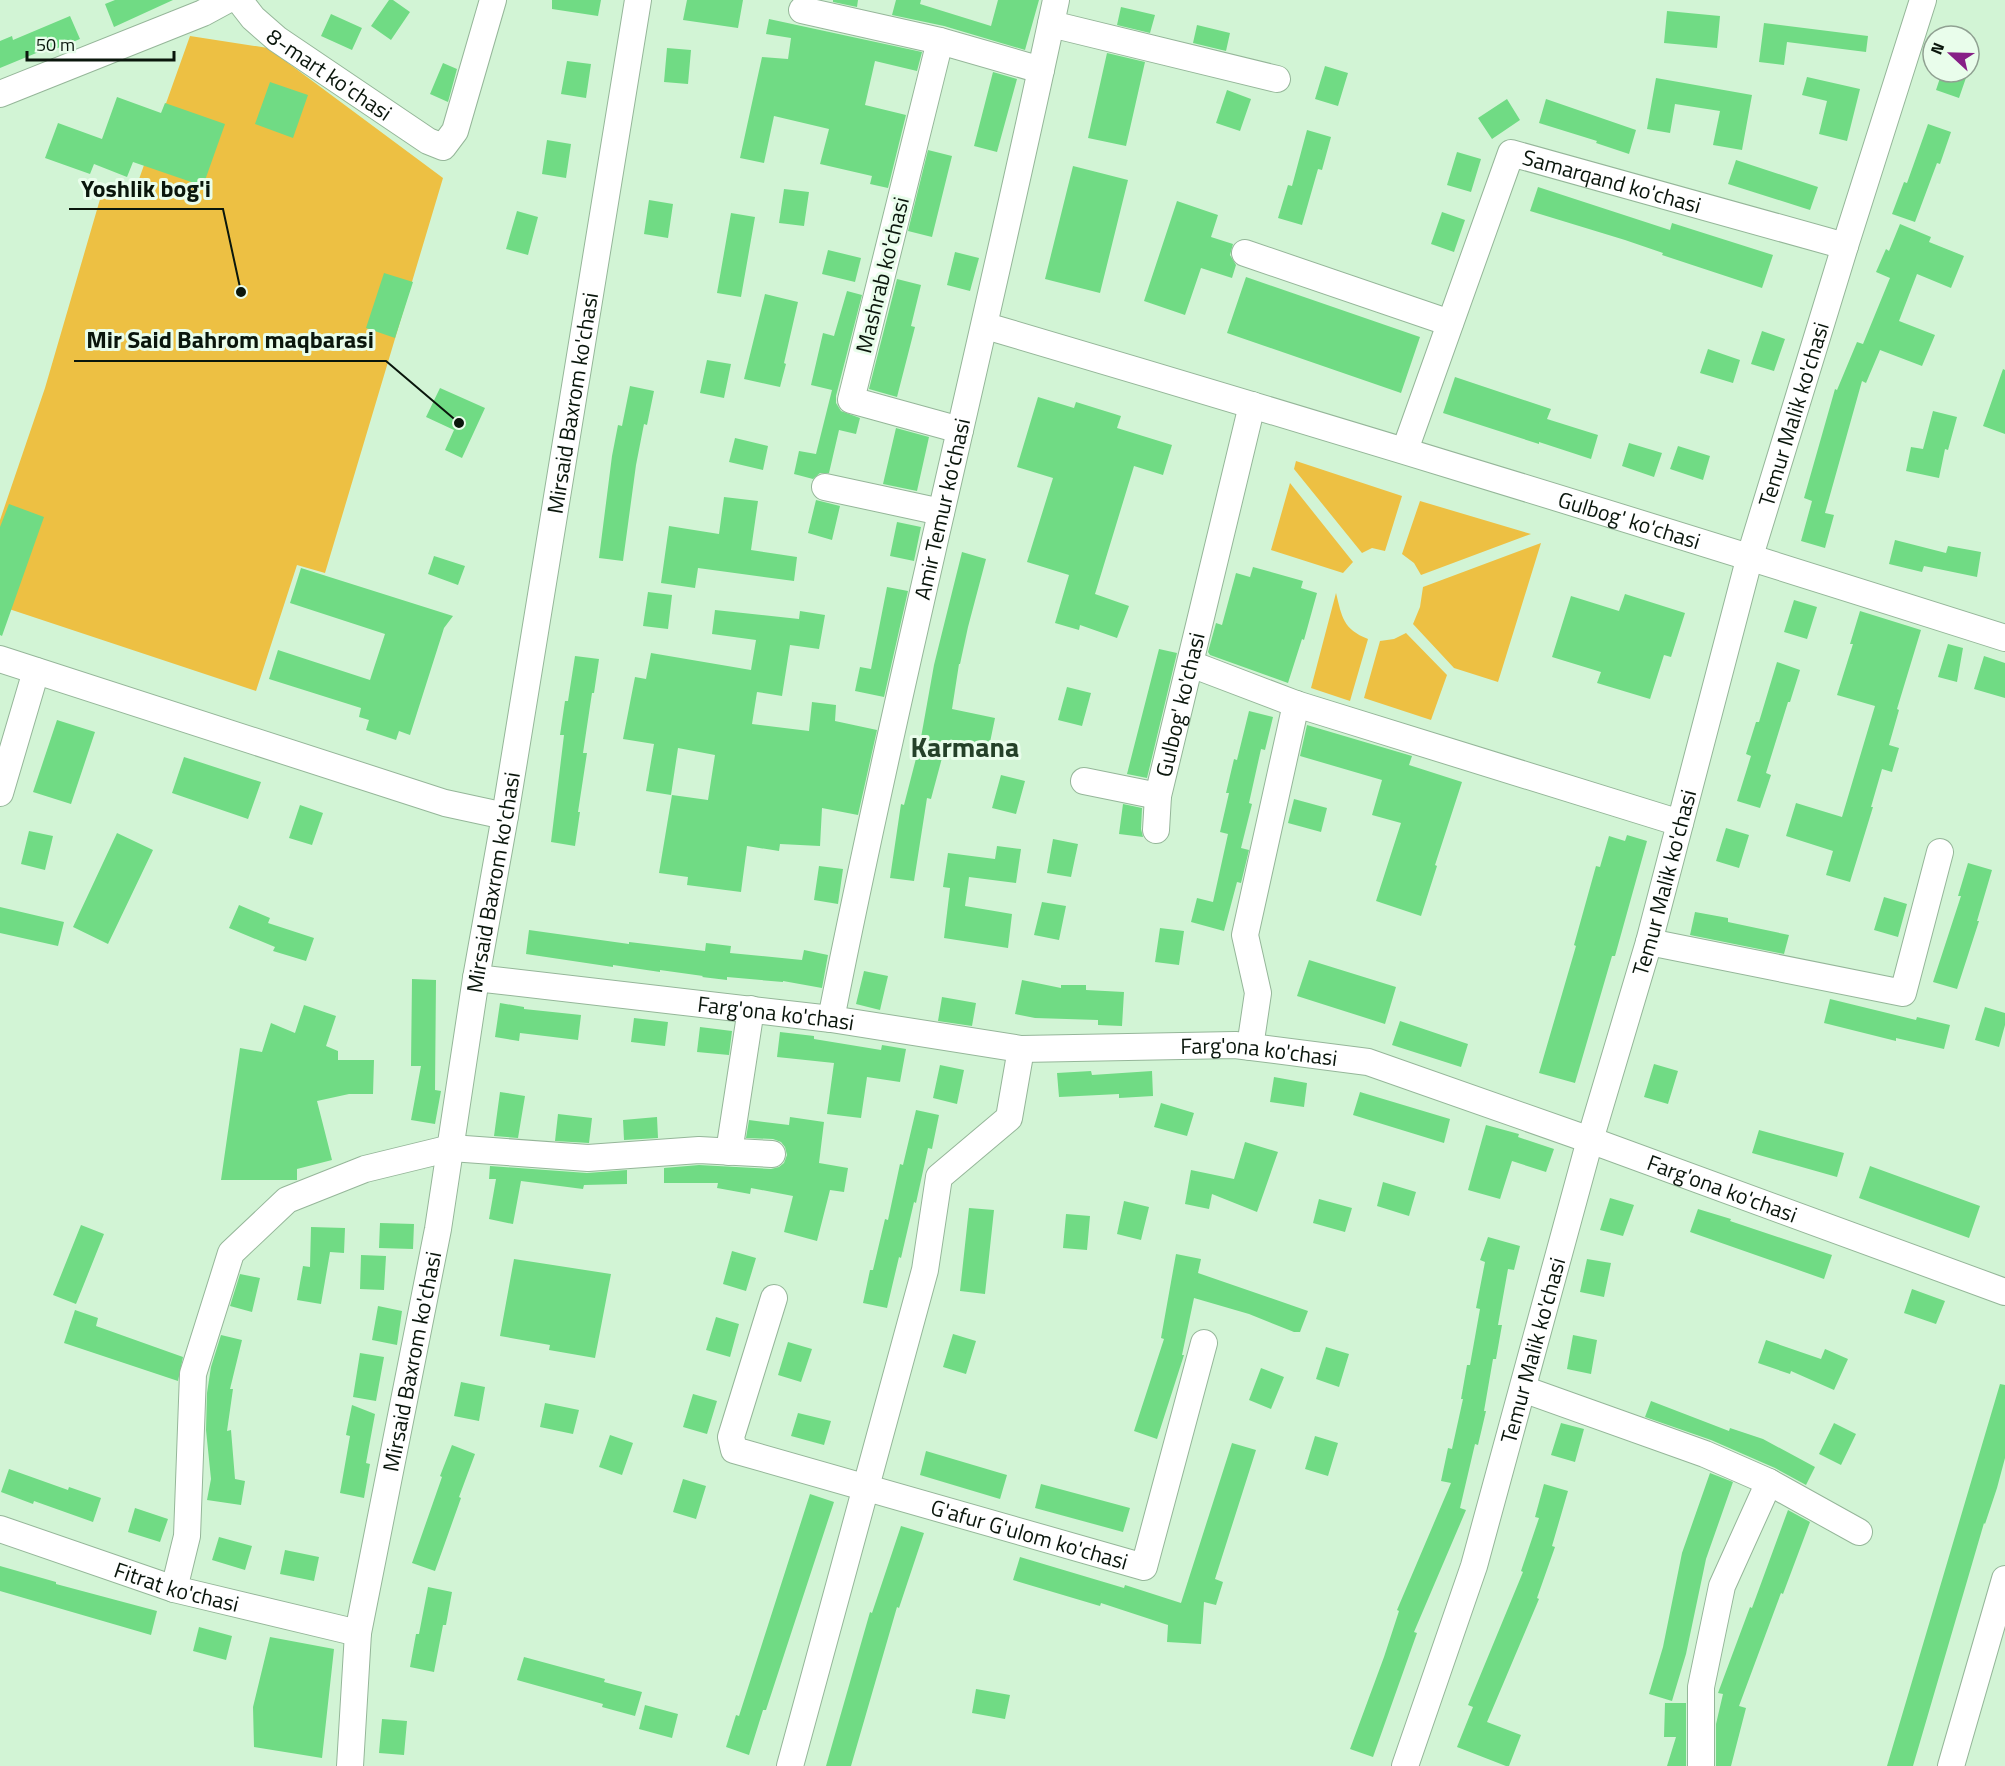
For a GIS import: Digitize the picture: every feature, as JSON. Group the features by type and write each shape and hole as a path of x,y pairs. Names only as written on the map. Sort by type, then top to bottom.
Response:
{"street":[{"path":"0,94 203,13 227,0"},
{"name":"8-mart ko'chasi","path":"238,0 253,18 277,39 428,141 442,147 455,131 493,0"},
{"name":"Mirsaid Baxrom ko'chasi","path":"350,1766 358,1633 438,1228 476,978 505,816 638,0"},
{"name":"Temur Malik ko'chasi","path":"1405,1766 1474,1566 1590,1140 1649,942 1750,556 1923,0"},
{"path":"802,10 940,41 1041,70"},
{"path":"1054,12 1277,79"},
{"name":"Amir Temur ko'chasi","path":"831,1019 859,878 941,512 986,326 1054,12"},
{"name":"Mashrab ko'chasi","path":"940,41 850,400 960,430"},
{"name":"Samarqand ko'chasi","path":"1405,450 1510,153 1845,246"},
{"path":"1245,253 1450,323"},
{"name":"Gulbog' ko'chasi","path":"986,326 1405,450 1750,556 2005,638"},
{"name":"Gulbog' ko'chasi","path":"1156,830 1158,796 1252,405"},
{"path":"825,487 941,512"},
{"path":"0,659 445,803 505,816"},
{"path":"1191,664 1296,704 1680,823"},
{"path":"0,793 36,671"},
{"path":"1251,1047 1258,993 1245,935 1296,704"},
{"path":"1084,781 1158,796"},
{"path":"1649,942 1903,993 1940,852"},
{"name":"Farg'ona ko'chasi","path":"476,978 751,1008 1021,1049 1236,1045 1368,1062 1590,1140 2005,1292"},
{"path":"729,1152 751,1008"},
{"path":"790,1766 925,1270 939,1177 1009,1118 1021,1049"},
{"path":"174,1589 187,1536 194,1374 231,1254 287,1200 365,1169 451,1148 588,1158 699,1150 772,1154"},
{"name":"G'afur G'ulom ko'chasi","path":"774,1298 731,1437 734,1450 1144,1567 1204,1343"},
{"path":"1523,1389 1705,1454 1769,1482 1859,1532"},
{"path":"1701,1766 1701,1687 1722,1586 1769,1482"},
{"name":"Fitrat ko'chasi","path":"0,1529 174,1589 358,1633"},
{"path":"1950,1766 2005,1580"}],"shaded area":[{"path":"190,36 268,48 443,178 325,573 297,565 256,691 0,606 0,520 45,388 103,189 133,196"},
{"path":"1296,461 1402,496 1385,551 1372,548 1362,553 1294,469"},
{"path":"1290,483 1353,562 1343,573 1271,550"},
{"path":"1420,501 1531,534 1421,575 1414,563 1402,554"},
{"path":"1541,543 1498,682 1454,668 1413,624 1420,607 1423,587"},
{"path":"1336,593 1348,626 1368,639 1350,701 1311,688"},
{"path":"1406,633 1447,675 1431,720 1364,698 1380,641 1394,639"}],"building":[{"path":"115,0 173,0 114,27 105,4"},
{"path":"389,0 393,0 410,12 391,40 371,26"},
{"path":"552,0 601,0 598,16 552,9"},
{"path":"687,0 743,0 738,28 683,20"},
{"path":"833,0 858,0 857,7 833,2"},
{"path":"896,0 921,0 920,4 991,26 998,0 1039,0 1025,50 944,26 892,15"},
{"path":"1121,7 1155,15 1150,33 1117,25"},
{"path":"1667,11 1720,16 1717,48 1664,43"},
{"path":"331,14 362,28 352,50 321,36"},
{"path":"70,16 80,39 48,52 46,49 0,68 0,41 12,36 13,40"},
{"path":"769,19 922,52 917,71 875,61 865,105 906,115 888,188 870,184 872,176 820,164 829,129 774,116 764,163 740,158 762,57 788,59 791,38 766,34"},
{"path":"1764,23 1868,36 1866,52 1787,42 1784,65 1759,62"},
{"path":"1197,25 1230,33 1226,51 1193,43"},
{"path":"667,48 691,50 688,84 664,82"},
{"path":"1107,53 1145,62 1126,146 1088,138"},
{"path":"567,61 591,64 586,98 561,94"},
{"path":"443,63 457,69 448,102 430,94"},
{"path":"1325,66 1348,73 1338,106 1315,99"},
{"path":"993,72 1017,79 997,152 974,146"},
{"path":"1807,77 1860,89 1847,141 1819,134 1827,101 1802,95"},
{"path":"1656,78 1752,95 1742,150 1713,145 1720,111 1675,104 1670,133 1647,129"},
{"path":"270,82 308,95 293,138 255,124"},
{"path":"1938,84 1964,84 1959,98 1936,90"},
{"path":"1227,90 1251,99 1240,131 1216,123"},
{"path":"117,97 161,113 165,103 225,124 203,186 133,162 127,177 94,164 90,174 45,158 58,123 102,139"},
{"path":"1507,99 1520,120 1492,139 1478,118"},
{"path":"1546,99 1636,130 1629,154 1596,143 1597,141 1539,123"},
{"path":"1928,124 1951,132 1915,222 1892,214 1904,182 1907,183"},
{"path":"1307,130 1331,137 1322,170 1318,169 1302,225 1278,218 1288,185 1292,186"},
{"path":"547,140 571,144 566,178 542,174"},
{"path":"928,150 952,156 932,237 908,231"},
{"path":"1457,152 1481,159 1471,192 1447,185"},
{"path":"1736,160 1818,187 1810,210 1728,184"},
{"path":"1073,166 1128,180 1100,293 1045,279"},
{"path":"1538,187 1670,230 1672,223 1773,255 1762,288 1662,255 1663,253 1625,240 1530,211"},
{"path":"784,189 809,192 804,226 779,223"},
{"path":"649,200 673,204 668,238 644,234"},
{"path":"1177,201 1218,215 1211,237 1233,244 1230,255 1236,265 1232,278 1201,268 1185,315 1144,301"},
{"path":"517,211 538,217 528,255 506,249"},
{"path":"1442,212 1465,220 1454,252 1431,244"},
{"path":"731,213 755,217 741,297 717,293"},
{"path":"1900,224 1931,237 1929,242 1964,256 1951,288 1917,274 1899,321 1935,335 1922,366 1880,350 1866,383 1862,381 1825,513 1834,515 1825,548 1801,541 1812,501 1804,498 1835,389 1837,390 1857,342 1863,344 1890,278 1876,272 1886,249 1889,251"},
{"path":"828,250 861,258 855,282 822,274"},
{"path":"955,252 979,258 970,291 947,285"},
{"path":"384,273 413,282 395,338 366,328"},
{"path":"1246,277 1420,337 1401,393 1227,333"},
{"path":"897,279 921,285 911,326 915,327 897,397 869,389"},
{"path":"847,291 862,295 836,403 841,411 860,418 856,434 839,430 829,473 820,473 813,479 794,474 799,451 816,454 832,390 811,385 823,333 834,336"},
{"path":"765,294 798,302 780,387 744,379"},
{"path":"1762,331 1785,339 1774,371 1751,364"},
{"path":"1708,349 1740,360 1733,383 1700,373"},
{"path":"707,360 731,364 724,398 700,393"},
{"path":"2003,369 2005,370 2005,434 1983,426"},
{"path":"1455,377 1551,409 1547,419 1598,435 1591,459 1443,413"},
{"path":"630,386 654,391 647,425 644,424 636,465 623,561 599,558 612,456 618,425 622,426"},
{"path":"440,388 485,408 462,458 445,450 454,430 426,417"},
{"path":"1038,397 1074,408 1076,402 1121,416 1117,428 1172,445 1163,475 1134,466 1095,594 1129,606 1117,638 1080,625 1079,630 1055,623 1069,575 1027,562 1053,478 1017,467"},
{"path":"1933,411 1957,417 1948,450 1945,449 1939,478 1906,471 1911,447 1923,449"},
{"path":"896,428 929,437 917,491 883,484"},
{"path":"735,438 768,446 763,470 729,462"},
{"path":"1629,443 1662,453 1654,477 1622,466"},
{"path":"1678,446 1710,456 1703,480 1670,469"},
{"path":"724,497 758,501 751,550 797,557 794,581 698,568 695,588 661,583 669,526 719,534"},
{"path":"816,500 840,506 832,540 808,533"},
{"path":"9,504 44,517 2,636 0,635 0,527"},
{"path":"897,522 921,527 914,561 890,556"},
{"path":"1895,540 1946,553 1948,546 1981,552 1977,577 1924,566 1922,572 1889,564"},
{"path":"962,552 986,559 959,664 952,709 995,718 988,752 946,743 931,799 927,798 914,881 890,878 901,804 904,805 920,743 934,665"},
{"path":"434,556 465,566 458,585 428,574"},
{"path":"1253,567 1303,581 1301,588 1317,593 1304,640 1302,639 1288,683 1210,655 1208,652 1216,623 1222,625 1236,573 1250,577"},
{"path":"301,568 453,616 444,628 410,735 399,731 396,740 366,730 369,720 359,717 361,708 269,679 278,650 370,680 385,634 290,603"},
{"path":"887,587 908,591 884,697 855,691 860,667 871,669"},
{"path":"648,592 672,595 668,629 643,626"},
{"path":"1625,594 1685,613 1671,657 1664,655 1650,699 1597,683 1601,672 1552,657 1571,596 1619,611"},
{"path":"1794,600 1817,607 1807,639 1784,632"},
{"path":"715,610 799,619 800,611 825,615 819,649 790,645 782,696 757,692 752,724 809,731 812,702 836,705 835,721 877,730 858,815 822,808 820,846 780,844 779,851 747,846 741,892 687,885 688,877 659,873 672,795 708,800 715,755 678,748 671,795 646,791 654,744 623,739 635,677 646,679 651,653 751,670 756,640 712,634"},
{"path":"1860,611 1921,630 1897,709 1899,710 1889,745 1899,748 1892,772 1882,769 1850,882 1826,875 1833,851 1786,836 1796,803 1842,817 1875,706 1837,695 1853,644 1850,644"},
{"path":"1948,644 1963,648 1957,682 1938,677"},
{"path":"1159,649 1177,653 1147,778 1127,774"},
{"path":"575,656 599,659 583,753 587,753 575,846 551,842 564,735 560,735"},
{"path":"1984,656 2005,663 2005,698 1974,689"},
{"path":"1777,662 1800,670 1766,773 1771,775 1760,808 1737,801 1751,756 1746,754 1756,722 1759,722"},
{"path":"1067,687 1091,693 1082,726 1058,720"},
{"path":"1249,711 1273,717 1265,750 1261,749 1249,803 1252,804 1241,848 1249,850 1241,883 1237,882 1224,931 1191,922 1197,898 1213,902 1228,834 1220,832 1229,793 1226,793"},
{"path":"57,720 95,732 71,804 33,792"},
{"path":"1307,725 1412,756 1409,765 1462,782 1421,916 1376,901 1401,823 1372,815 1382,780 1300,756"},
{"path":"184,757 261,782 248,819 172,793"},
{"path":"1001,775 1025,781 1016,814 992,808"},
{"path":"1294,799 1327,808 1321,832 1288,823"},
{"path":"1123,804 1142,808 1143,837 1119,834"},
{"path":"300,805 323,813 312,845 289,838"},
{"path":"1726,828 1749,835 1739,868 1716,861"},
{"path":"29,831 53,836 45,870 21,864"},
{"path":"117,833 153,850 108,944 73,927"},
{"path":"1627,835 1647,841 1615,956 1612,956 1575,1083 1539,1073 1576,946 1574,945 1596,866 1600,867 1609,836 1625,841"},
{"path":"1053,839 1078,844 1071,877 1047,873"},
{"path":"997,846 1021,849 1016,883 969,877 965,906 1012,914 1008,948 944,938 950,888 943,887 948,853 995,859"},
{"path":"1968,863 1992,870 1977,921 1979,921 1957,989 1933,982 1961,896 1958,896"},
{"path":"819,866 843,869 838,904 814,900"},
{"path":"1884,897 1907,904 1898,937 1874,930"},
{"path":"1042,902 1066,906 1059,940 1034,935"},
{"path":"239,905 270,918 268,923 314,938 306,961 273,951 275,947 229,928"},
{"path":"0,907 64,922 58,946 0,933"},
{"path":"1695,912 1728,918 1728,922 1789,935 1784,954 1690,935"},
{"path":"1160,928 1184,931 1179,965 1155,962"},
{"path":"529,930 629,944 629,942 705,951 706,943 731,946 730,953 802,960 804,950 828,955 822,988 783,981 727,977 727,980 660,970 660,972 613,965 613,967 526,954"},
{"path":"1309,960 1396,987 1385,1024 1297,996"},
{"path":"864,971 888,976 880,1010 856,1004"},
{"path":"412,979 436,980 435,1090 441,1091 435,1124 411,1120 421,1066 411,1066"},
{"path":"1022,980 1061,988 1061,985 1086,985 1086,990 1124,992 1122,1026 1098,1025 1098,1020 1035,1018 1015,1014"},
{"path":"942,997 976,1003 972,1026 938,1021"},
{"path":"1830,999 1916,1020 1917,1017 1950,1025 1944,1049 1896,1038 1896,1041 1824,1023"},
{"path":"500,1003 524,1007 524,1009 581,1015 578,1040 520,1033 519,1041 495,1037"},
{"path":"304,1005 336,1016 326,1046 338,1051 338,1060 374,1060 373,1094 349,1094 317,1101 332,1160 297,1169 297,1180 221,1180 240,1048 262,1052 271,1023 295,1033"},
{"path":"1985,1007 2005,1013 2005,1025 1999,1047 1975,1040"},
{"path":"634,1018 668,1022 665,1046 631,1042"},
{"path":"1400,1021 1468,1044 1461,1067 1392,1045"},
{"path":"700,1027 732,1031 729,1055 697,1052"},
{"path":"780,1032 814,1036 814,1039 881,1050 882,1045 906,1049 900,1082 867,1077 861,1118 827,1114 834,1063 777,1057"},
{"path":"1654,1064 1678,1071 1668,1104 1644,1097"},
{"path":"940,1065 964,1070 957,1104 933,1098"},
{"path":"1091,1071 1092,1075 1152,1071 1153,1096 1119,1098 1119,1094 1059,1097 1057,1073"},
{"path":"1274,1077 1307,1083 1304,1107 1270,1102"},
{"path":"500,1092 525,1096 518,1138 494,1136"},
{"path":"1360,1092 1450,1119 1444,1143 1353,1115"},
{"path":"1161,1103 1194,1113 1187,1136 1154,1127"},
{"path":"916,1110 939,1115 932,1149 928,1148 916,1203 914,1202 887,1308 863,1303 885,1219 888,1220 900,1164 903,1165"},
{"path":"558,1114 592,1118 589,1143 555,1141"},
{"path":"657,1117 658,1138 624,1140 623,1120"},
{"path":"790,1117 824,1122 819,1163 848,1168 844,1192 830,1190 817,1241 784,1232 793,1196 751,1188 750,1194 717,1188 718,1183 664,1183 664,1168 699,1165 771,1169 779,1167 784,1163 787,1155 785,1147 781,1142 773,1139 746,1138 749,1120 789,1125"},
{"path":"1486,1125 1519,1134 1518,1137 1554,1149 1546,1172 1512,1161 1500,1199 1468,1190"},
{"path":"1759,1130 1844,1153 1837,1177 1752,1153"},
{"path":"1245,1142 1278,1152 1257,1212 1212,1194 1209,1209 1185,1204 1191,1170 1234,1179"},
{"path":"490,1166 587,1173 627,1170 627,1184 584,1185 583,1189 521,1181 513,1224 489,1219 496,1179 489,1179"},
{"path":"1870,1166 1980,1206 1969,1238 1859,1198"},
{"path":"1383,1182 1416,1192 1409,1216 1377,1206"},
{"path":"1610,1198 1634,1205 1623,1236 1600,1230"},
{"path":"1319,1199 1352,1208 1345,1232 1313,1223"},
{"path":"1124,1201 1149,1207 1141,1240 1117,1234"},
{"path":"969,1208 994,1210 985,1294 960,1291"},
{"path":"1698,1209 1832,1255 1824,1279 1690,1232"},
{"path":"1066,1214 1090,1216 1087,1250 1063,1248"},
{"path":"380,1223 414,1224 413,1249 379,1248"},
{"path":"81,1225 104,1234 76,1304 53,1295"},
{"path":"311,1227 345,1228 344,1253 330,1252 321,1304 297,1300 303,1266 310,1267"},
{"path":"1488,1237 1520,1246 1514,1270 1508,1269 1498,1325 1502,1325 1496,1359 1493,1359 1484,1411 1486,1411 1478,1445 1475,1444 1460,1508 1466,1510 1414,1632 1417,1633 1373,1757 1350,1749 1384,1657 1399,1611 1397,1610 1451,1483 1441,1481 1448,1448 1452,1449 1463,1399 1461,1399 1467,1365 1470,1365 1480,1309 1476,1308 1485,1262 1480,1260"},
{"path":"732,1251 756,1258 746,1291 723,1284"},
{"path":"1176,1254 1201,1259 1198,1273 1308,1311 1300,1332 1294,1332 1249,1314 1194,1298 1182,1355 1184,1355 1157,1439 1134,1431 1164,1339 1161,1338"},
{"path":"361,1255 386,1256 384,1290 360,1289"},
{"path":"514,1259 611,1274 595,1358 549,1350 550,1345 500,1336"},
{"path":"1587,1259 1611,1263 1604,1297 1580,1292"},
{"path":"240,1274 260,1278 252,1312 230,1306"},
{"path":"1912,1289 1945,1301 1936,1324 1904,1313"},
{"path":"378,1306 402,1311 397,1345 372,1340"},
{"path":"75,1310 98,1318 96,1326 183,1357 178,1381 64,1343"},
{"path":"716,1317 739,1324 730,1357 706,1350"},
{"path":"953,1334 976,1341 966,1374 943,1367"},
{"path":"221,1335 242,1340 230,1389 233,1389 227,1431 231,1430 235,1479 245,1481 241,1505 207,1500 211,1479 206,1430 207,1393 211,1367"},
{"path":"1573,1335 1597,1340 1591,1374 1567,1369"},
{"path":"1766,1340 1821,1359 1825,1349 1848,1359 1834,1390 1791,1371 1790,1374 1758,1363"},
{"path":"788,1342 812,1349 801,1382 778,1375"},
{"path":"1326,1347 1349,1354 1339,1387 1316,1379"},
{"path":"360,1353 384,1357 376,1401 353,1397"},
{"path":"1261,1368 1284,1377 1271,1409 1249,1400"},
{"path":"461,1382 485,1387 479,1421 454,1416"},
{"path":"2000,1384 2005,1385 2005,1458 1997,1488 1984,1523 1913,1766 1887,1766"},
{"path":"693,1394 717,1401 707,1434 683,1427"},
{"path":"1651,1401 1729,1431 1730,1428 1763,1439 1815,1467 1806,1485 1775,1468 1711,1440 1645,1417"},
{"path":"545,1403 579,1410 573,1434 540,1427"},
{"path":"352,1405 375,1414 366,1463 370,1464 364,1498 340,1493 350,1436 346,1435"},
{"path":"798,1413 831,1421 824,1445 791,1436"},
{"path":"1561,1423 1584,1429 1575,1462 1551,1455"},
{"path":"1834,1423 1856,1434 1841,1465 1819,1454"},
{"path":"610,1435 633,1443 622,1475 599,1467"},
{"path":"1315,1436 1338,1443 1328,1476 1305,1469"},
{"path":"1232,1443 1256,1450 1215,1579 1223,1582 1216,1605 1204,1602 1201,1644 1167,1642 1168,1625 1101,1603 1100,1606 1013,1580 1020,1557 1124,1588 1125,1585 1181,1603"},
{"path":"452,1445 475,1454 435,1571 412,1563"},
{"path":"926,1451 1007,1475 1000,1499 920,1475"},
{"path":"9,1469 68,1490 69,1487 101,1498 93,1522 1,1492"},
{"path":"1710,1473 1733,1482 1706,1559 1686,1654 1672,1701 1649,1694 1663,1647 1682,1553"},
{"path":"683,1479 706,1486 696,1519 673,1512"},
{"path":"1041,1484 1130,1508 1123,1532 1035,1508"},
{"path":"1544,1484 1568,1491 1552,1546 1555,1547 1537,1598 1539,1599 1487,1722 1521,1735 1509,1766 1506,1766 1457,1747 1473,1707 1468,1705 1523,1572 1521,1571 1539,1518 1535,1517"},
{"path":"810,1494 834,1502 749,1755 726,1747 736,1715 739,1716"},
{"path":"135,1508 168,1519 160,1542 128,1532"},
{"path":"1788,1510 1810,1522 1739,1706 1746,1708 1731,1766 1716,1766 1716,1724 1723,1694 1718,1693"},
{"path":"901,1526 924,1533 899,1608 897,1607 851,1766 826,1766 870,1612 872,1613"},
{"path":"219,1537 252,1546 245,1570 212,1560"},
{"path":"285,1550 319,1557 314,1581 280,1574"},
{"path":"0,1566 56,1582 56,1584 157,1611 151,1635 0,1591"},
{"path":"428,1587 452,1592 434,1672 410,1667"},
{"path":"199,1627 232,1636 226,1660 193,1651"},
{"path":"270,1637 334,1649 322,1758 254,1747 253,1707"},
{"path":"524,1657 605,1679 604,1682 642,1692 635,1716 602,1707 603,1704 517,1680"},
{"path":"976,1689 1010,1695 1005,1719 972,1713"},
{"path":"1665,1703 1686,1703 1686,1766 1667,1766 1676,1737 1664,1737"},
{"path":"645,1705 678,1714 672,1738 639,1729"},
{"path":"382,1719 407,1721 404,1755 379,1753"}],"place":[{"name":"Yoshlik bog'i","path":"241,292"},
{"name":"Mir Said Bahrom maqbarasi","path":"459,423"}],"district":[{"name":"Karmana","path":"965,746"}]}
